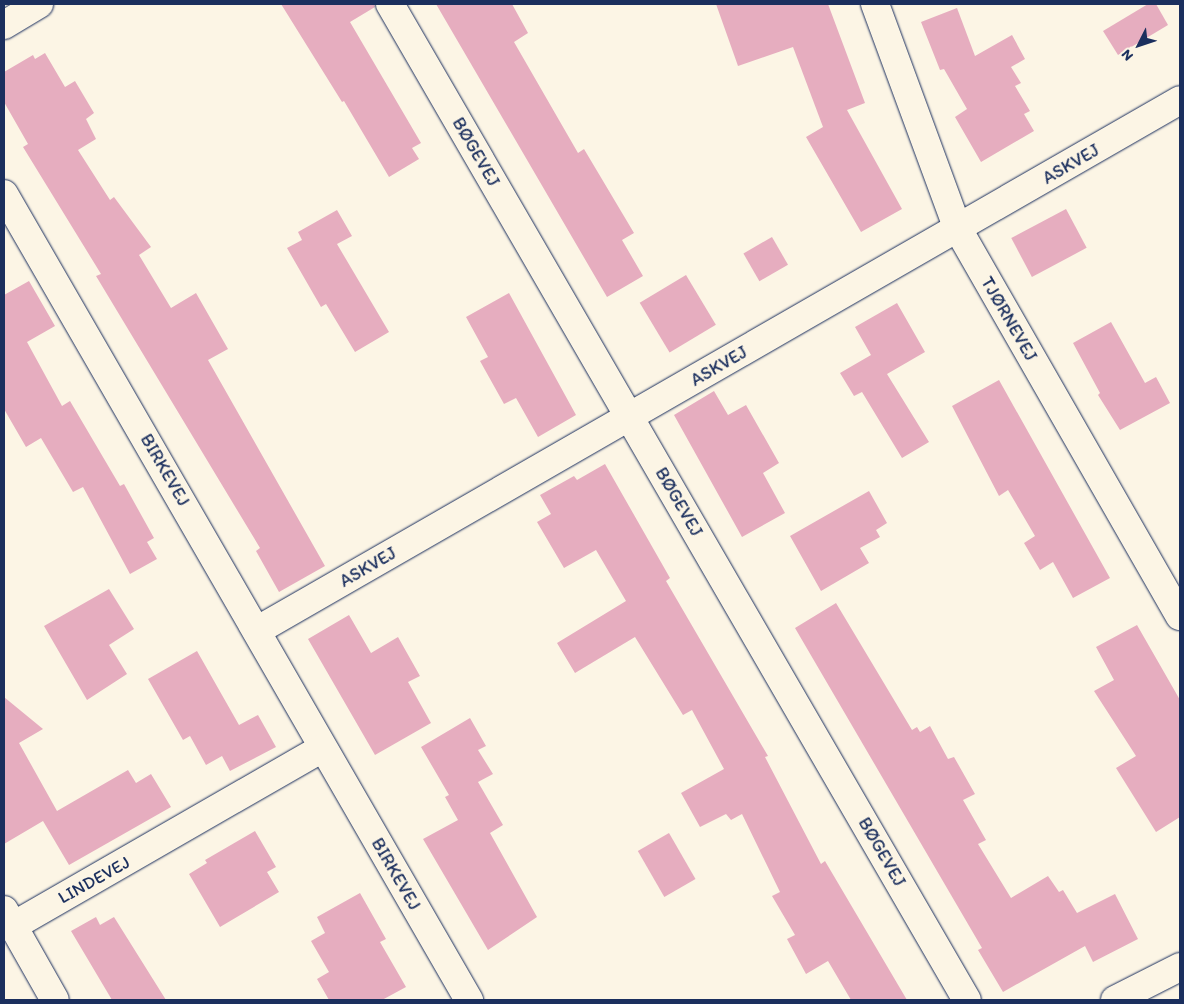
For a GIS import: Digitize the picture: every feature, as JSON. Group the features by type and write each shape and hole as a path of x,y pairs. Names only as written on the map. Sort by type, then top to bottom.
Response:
{"street":[{"path":"4,25 39,4"},
{"name":"BØGEVEJ","path":"390,4 967,1000"},
{"name":"TJØRNEVEJ","path":"875,4 958,229 1180,616"},
{"name":"ASKVEJ","path":"258,630 1180,100"},
{"name":"BIRKEVEJ","path":"4,194 258,630 323,748 469,1000"},
{"name":"LINDEVEJ","path":"55,1000 11,934 323,748"},
{"path":"1115,1000 1180,967"}],"building":[{"path":"281,4 374,4 375,7 350,22 421,143 412,148 419,159 389,177 344,101 342,102"},
{"path":"436,4 512,4 528,33 514,42 578,153 584,149 634,233 622,240 643,276 607,297"},
{"path":"716,4 828,4 865,103 847,110 902,209 861,232 806,137 823,127 793,47 738,66"},
{"path":"1148,4 1156,4 1168,25 1118,55 1103,31"},
{"path":"957,8 975,56 1012,35 1025,59 1011,67 1021,83 1015,86 1030,111 1024,114 1034,131 981,162 955,117 967,109 944,69 940,70 921,22"},
{"path":"45,53 65,87 75,81 94,113 86,119 96,139 78,150 110,200 114,197 151,247 139,255 171,308 196,293 228,349 208,360 325,566 279,592 256,551 260,548 96,276 101,274 23,147 28,144 4,102 4,72 33,55 35,59"},
{"path":"1066,209 1087,248 1032,277 1011,238"},
{"path":"337,210 352,236 337,244 389,332 355,352 326,304 321,307 287,248 302,240 298,232"},
{"path":"772,237 788,265 759,281 743,254"},
{"path":"686,275 716,325 670,353 640,303"},
{"path":"29,281 55,326 27,342 62,406 70,401 120,486 124,484 154,538 147,542 157,559 130,574 83,487 73,492 41,438 26,447 4,409 4,295"},
{"path":"509,293 576,415 538,437 516,398 504,404 480,361 488,357 466,317"},
{"path":"897,303 925,352 887,374 929,442 902,458 862,392 854,396 840,373 871,355 855,327"},
{"path":"1111,322 1145,383 1156,377 1170,403 1120,430 1098,395 1100,393 1073,343"},
{"path":"999,380 1110,578 1073,598 1053,562 1040,570 1024,543 1035,536 1008,490 999,496 952,406"},
{"path":"714,391 728,415 746,405 779,463 763,473 785,513 742,537 674,415"},
{"path":"605,464 670,578 666,581 768,756 765,757 821,864 825,861 907,1000 851,1000 828,961 806,974 787,939 795,935 772,896 780,892 742,814 731,820 726,814 700,827 681,793 724,769 692,710 683,715 635,637 575,673 557,643 626,601 596,550 564,568 537,522 551,514 540,495 574,476 577,480"},
{"path":"869,491 887,523 876,530 880,537 860,548 869,563 821,591 790,536"},
{"path":"109,589 134,629 109,645 127,674 87,700 44,626"},
{"path":"836,603 912,730 917,727 920,732 930,726 948,759 954,757 975,794 963,800 986,840 978,844 1011,898 1048,876 1059,892 1063,890 1077,913 1115,894 1138,939 1093,962 1085,946 1003,992 978,950 982,948 795,628"},
{"path":"349,615 371,653 398,637 420,676 408,682 431,723 375,755 308,639"},
{"path":"1137,625 1180,700 1180,817 1156,832 1116,768 1136,756 1094,691 1114,680 1096,647"},
{"path":"197,651 239,725 258,715 276,747 230,771 222,756 206,765 190,736 183,740 148,679"},
{"path":"4,697 43,729 19,743 57,811 128,770 136,783 151,774 171,807 69,865 43,821 4,844"},
{"path":"470,718 486,746 478,750 493,774 478,782 503,825 490,833 537,917 488,950 423,839 458,820 445,797 449,795 421,747"},
{"path":"255,831 276,867 267,872 279,892 220,927 189,874 207,863 205,860"},
{"path":"669,833 696,879 664,897 638,851"},
{"path":"360,893 386,939 380,942 406,987 382,1000 329,1000 317,979 329,972 311,941 325,933 317,917"},
{"path":"96,917 100,925 114,917 166,1000 112,1000 71,931"}]}
